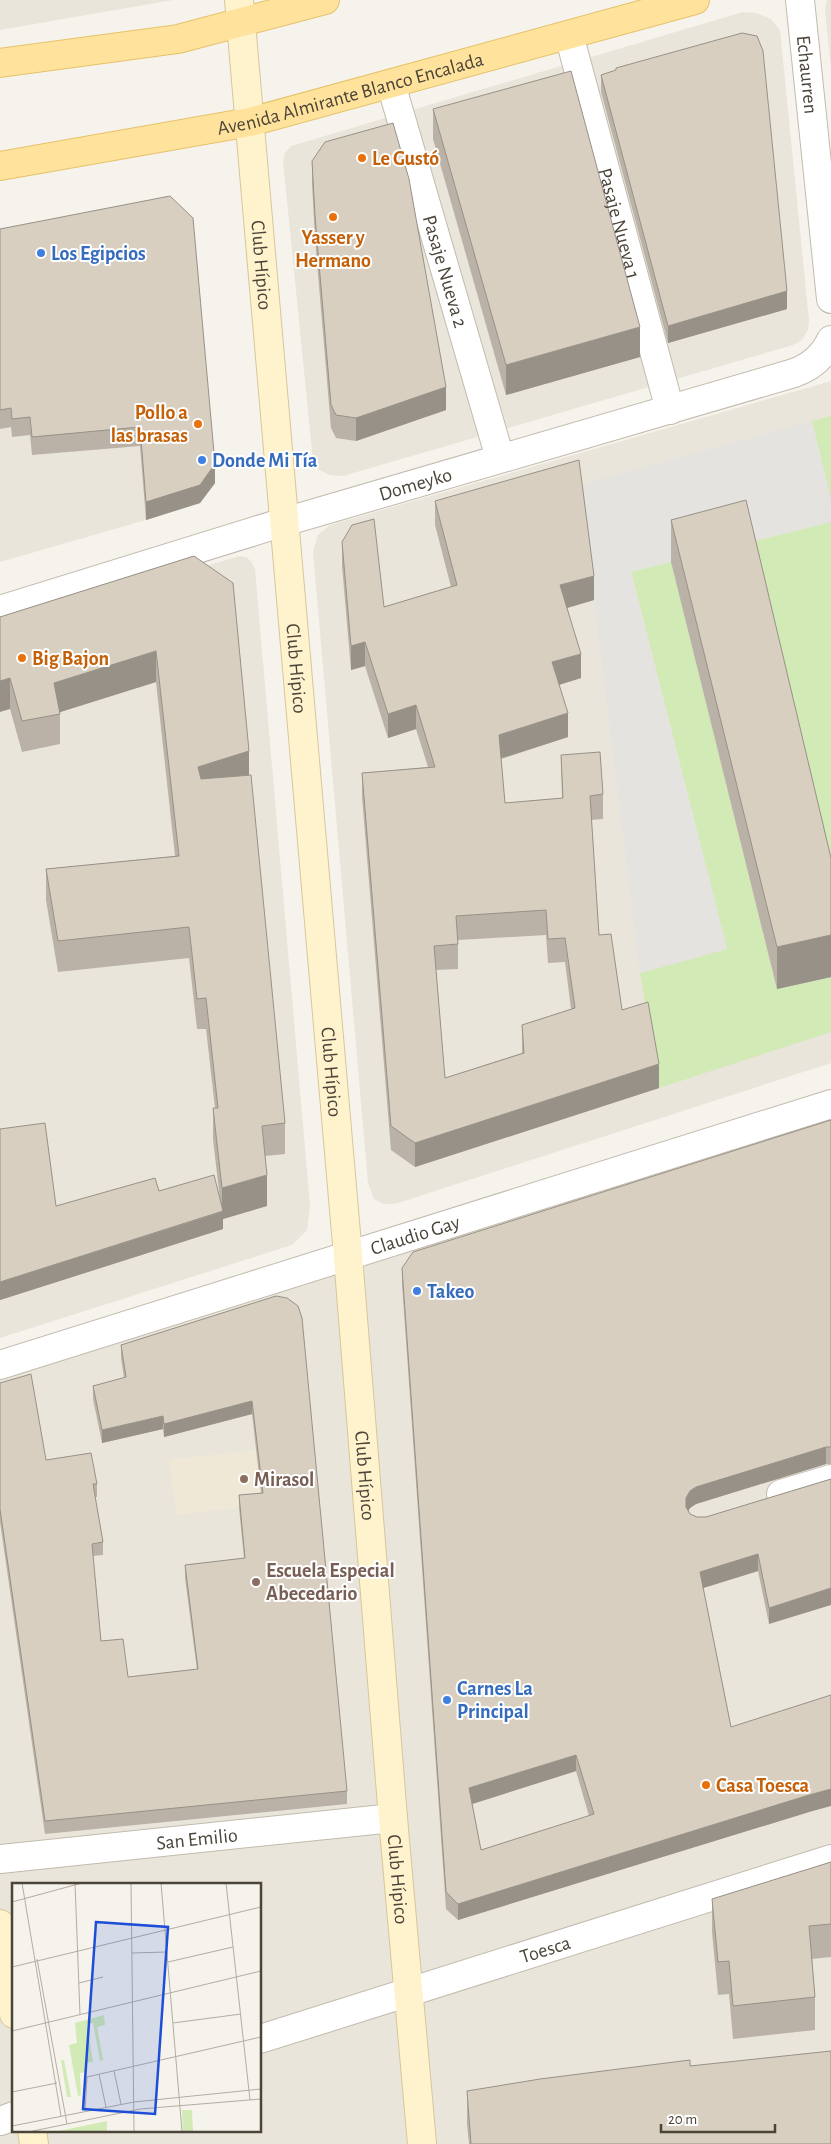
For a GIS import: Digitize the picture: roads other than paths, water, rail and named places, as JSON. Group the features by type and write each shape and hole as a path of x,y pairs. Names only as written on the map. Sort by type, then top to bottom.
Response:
{"main road":[{"path":"0,63 178,39 240,12 325,0"},
{"name":"Avenida Almirante Blanco Encalada","path":"0,166 250,122 695,0"},
{"name":"Club Hípico","path":"240,12 348,1256 393,1818 422,2144"},
{"path":"0,1924 12,2001"}],"street":[{"name":"Echaurren","path":"800,0 831,299"},
{"name":"Pasaje Nueva 1","path":"569,35 670,410"},
{"name":"Pasaje Nueva 2","path":"391,84 500,458"},
{"name":"Domeyko","path":"0,610 284,522 808,368 828,346"},
{"name":"Claudio Gay","path":"0,1365 831,1104"},
{"path":"757,1502 831,1479"},
{"name":"San Emilio","path":"0,1859 393,1818"},
{"name":"Toesca","path":"261,2039 831,1859"},
{"path":"0,2121 12,2117"}],"place":[{"name":"Le Gustó","path":"362,158"},
{"name":"Yasser y Hermano","path":"333,217"},
{"name":"Los Egipcios","path":"41,253"},
{"name":"Pollo a las brasas","path":"198,424"},
{"name":"Donde Mi Tía","path":"202,460"},
{"name":"Big Bajon","path":"22,658"},
{"name":"Takeo","path":"417,1291"},
{"name":"Mirasol","path":"244,1479"},
{"name":"Escuela Especial Abecedario","path":"256,1582"},
{"name":"Carnes La Principal","path":"447,1700"},
{"name":"Casa Toesca","path":"706,1785"}]}
